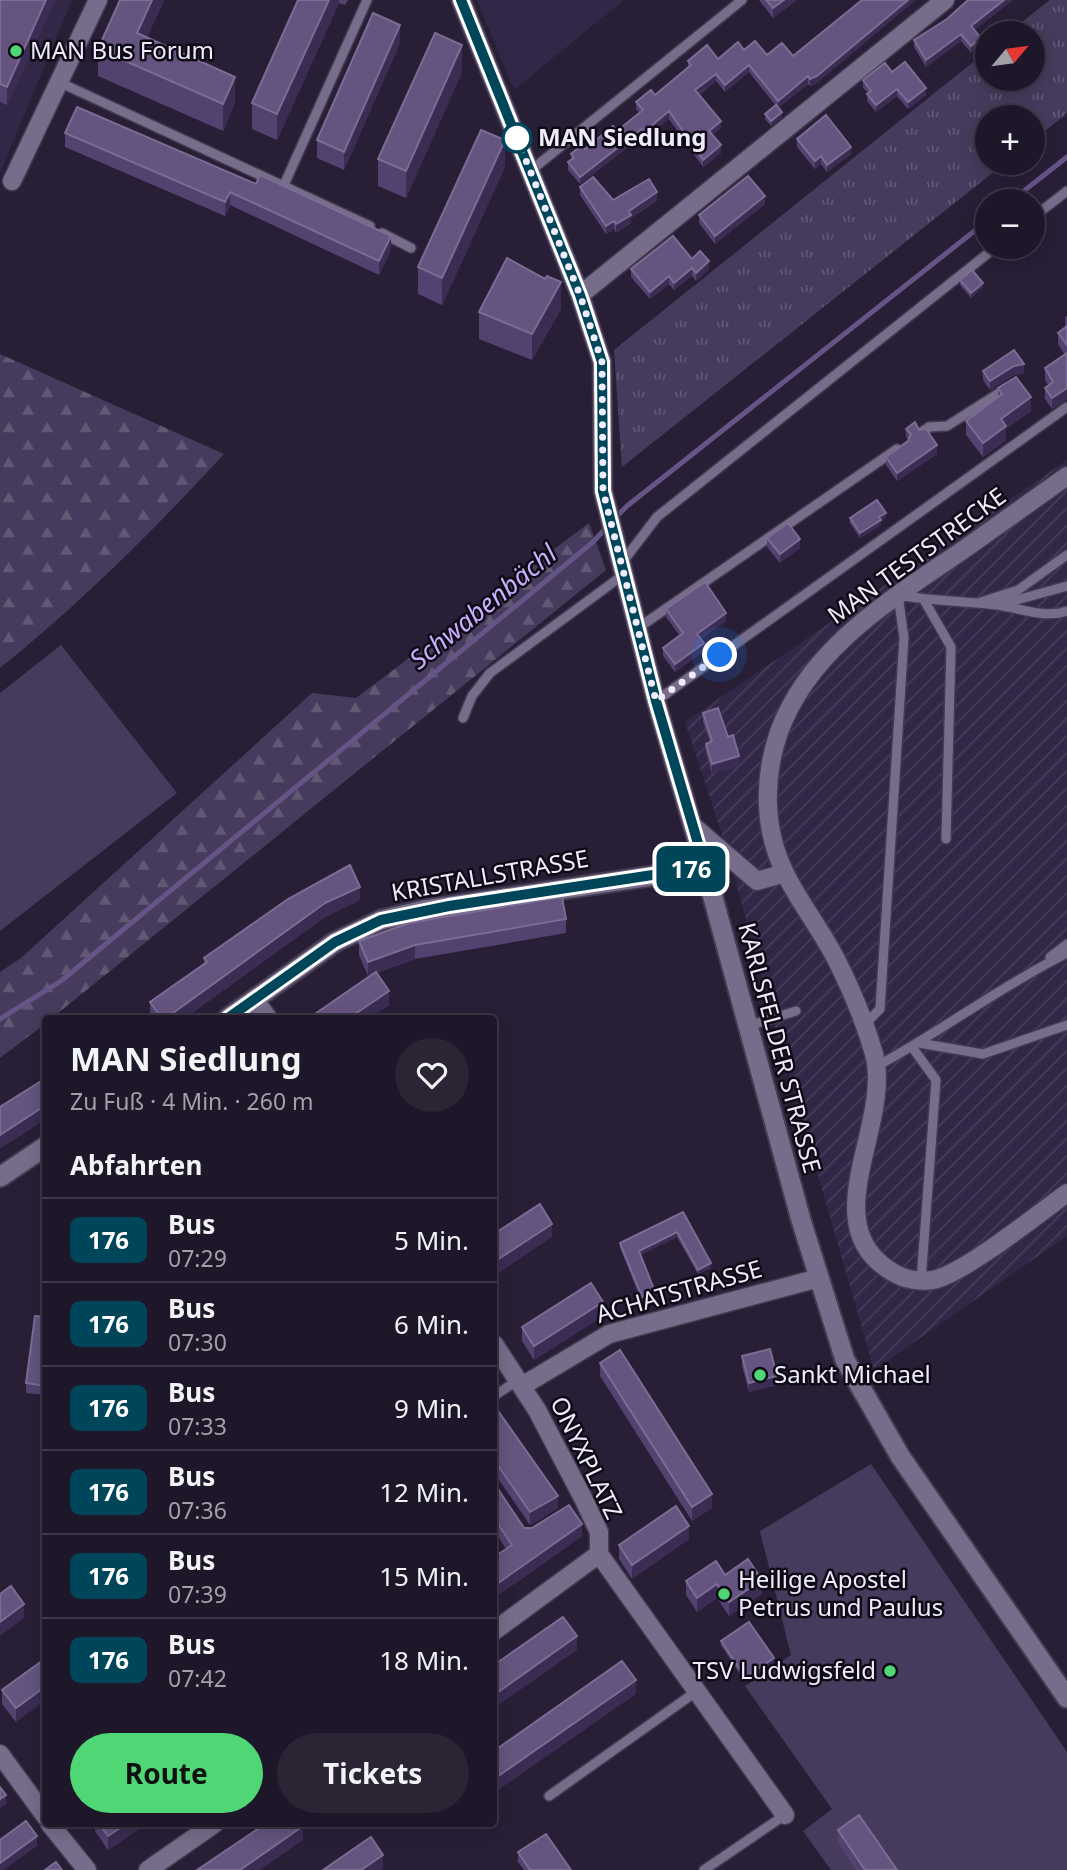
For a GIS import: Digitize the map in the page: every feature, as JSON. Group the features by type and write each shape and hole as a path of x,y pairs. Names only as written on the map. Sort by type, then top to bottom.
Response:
{"street":[{"path":"12,181 61,83 98,0"},
{"name":"KARLSFELDER STRASSE","path":"461,0 503,98 529,172 580,295 602,362 603,491 614,546 819,1278 845,1360 900,1456 1067,1698"},
{"path":"580,295 946,0"},
{"name":"MAN TESTSTRECKE","path":"921,1280 914,1281 894,1273 876,1260 862,1242 855,1222 856,1191 869,1140 877,1090 877,1066 865,1024 837,960 785,873 768,821 768,774 780,730 818,665 839,643 898,595 1067,477"},
{"path":"693,826 757,881 785,873"},
{"name":"KRISTALLSTRASSE","path":"232,1015 335,942 381,920 451,905 705,867"},
{"path":"254,999 266,1015"},
{"path":"0,1177 42,1149"},
{"path":"921,1280 936,1279 960,1267 1067,1194"},
{"name":"ACHATSTRASSE","path":"520,1383 609,1334 819,1278"},
{"name":"ONYXPLATZ","path":"497,1348 520,1383 580,1501 599,1532 599,1554"},
{"path":"497,1629 599,1554 785,1815"},
{"path":"0,1755 42,1812"},
{"path":"52,1827 87,1870"},
{"path":"148,1870 210,1827"}],"lane":[{"path":"284,185 367,0"},
{"path":"529,172 742,0"},
{"path":"61,83 284,185 411,248"},
{"path":"1045,208 1067,191"},
{"path":"463,718 472,696 490,673 621,570 657,517 981,259"},
{"path":"922,432 929,427 947,426 1018,381"},
{"path":"656,701 1067,407"},
{"path":"638,628 904,444"},
{"path":"976,603 1018,590 1067,555"},
{"path":"997,605 1067,586"},
{"path":"865,1024 880,1010 904,638 898,595 924,600 997,605 1055,615 1067,613"},
{"path":"924,600 951,647 946,839"},
{"path":"877,1066 916,1045 1035,969 1067,944"},
{"path":"1035,969 1067,953"},
{"path":"748,1026 796,1011"},
{"path":"916,1045 983,1054 1067,1025"},
{"path":"916,1045 936,1080 921,1280"},
{"path":"497,1394 520,1383"},
{"path":"549,1796 696,1691"},
{"path":"704,1870 785,1815"}],"shaded area":[{"path":"0,0 72,0 0,173"},
{"path":"477,0 624,0 514,90"},
{"path":"1067,460 1067,1236 874,1370 728,853 685,722"}],"green space":[{"path":"1050,0 1067,0 1067,113 1045,131 1045,105 975,105 975,175 990,175 622,467 614,350 975,61 975,91 1045,91 1045,21 1023,21"},
{"path":"0,354 224,454 116,565 60,618 0,668"},
{"path":"589,523 606,570 56,1015 42,1015 42,1026 0,1058 0,972 21,958 312,693 356,698"},
{"path":"61,645 177,793 0,931 0,693"},
{"name":"TSV Ludwigsfeld","path":"871,1464 1067,1752 1067,1870 831,1870 803,1831 832,1809 745,1686 791,1655 760,1531"}],"building":[{"name":"MAN Bus Forum","path":"0,0 46,0 7,87 0,84"},
{"path":"120,0 152,0 137,33 235,77 223,104 98,49"},
{"path":"298,0 329,0 277,114 252,103"},
{"path":"766,0 784,0 773,8"},
{"path":"862,0 908,0 817,76 810,79 808,76 778,101 749,65 725,85 716,74 695,90 721,121 709,131 721,145 703,160 669,111 580,177 568,162 574,158 571,154 582,145 585,149 613,126 617,131 643,110 636,102 651,90 655,95 691,65 688,61 707,45 718,59 738,42 744,50 755,41 767,55 782,43 793,56"},
{"path":"968,0 1004,0 971,26 975,31 975,43 971,46 961,34 926,60 914,40 947,19"},
{"path":"373,13 400,25 344,152 317,140"},
{"path":"435,33 462,45 406,171 378,159"},
{"path":"905,62 926,88 908,102 897,89 876,105 867,94 871,91 863,80 885,63 892,72"},
{"path":"776,105 782,112 771,121 765,114"},
{"path":"77,107 256,184 260,175 391,236 379,261 230,192 225,202 65,133"},
{"path":"826,115 851,147 827,165 821,156 815,161 797,139"},
{"path":"481,130 505,140 442,278 418,267"},
{"path":"748,176 765,196 715,236 699,215"},
{"path":"593,177 613,200 649,179 657,192 629,211 631,215 616,224 614,221 606,226 580,187"},
{"path":"673,236 692,259 700,251 709,261 696,273 692,268 674,283 669,276 650,292 631,269"},
{"path":"507,258 545,279 547,276 561,282 532,334 479,312"},
{"path":"972,270 983,283 971,293 960,280"},
{"path":"1067,326 1067,345 1058,333"},
{"path":"1014,350 1024,364 1014,366 990,381 983,371"},
{"path":"1067,353 1067,388 1052,398 1045,388 1053,382 1045,368"},
{"path":"1016,377 1031,397 1001,419 1006,426 983,443 966,421 1002,394 998,388"},
{"path":"915,422 919,430 926,429 937,445 897,473 886,457 908,441 911,434 906,429"},
{"path":"877,500 886,513 879,517 881,520 860,533 850,518"},
{"path":"788,523 800,539 780,554 767,538"},
{"path":"705,582 726,613 697,634 704,643 675,664 663,648 683,633 666,609"},
{"path":"718,708 728,737 733,735 739,756 712,764 706,744 712,741 703,713"},
{"path":"350,865 360,887 325,903 170,1015 160,1015 150,1002 207,962 204,958 288,899"},
{"path":"562,897 566,919 415,945 368,962 359,941 409,923"},
{"path":"376,972 389,991 353,1015 313,1015"},
{"path":"42,1081 42,1108 0,1135 0,1107"},
{"path":"540,1204 552,1224 497,1260 497,1232"},
{"path":"683,1212 711,1263 698,1270 677,1232 639,1251 655,1292 642,1297 620,1243"},
{"path":"591,1283 603,1302 534,1346 522,1327"},
{"path":"35,1316 42,1317 42,1385 26,1383"},
{"name":"Sankt Michael","path":"770,1349 777,1376 749,1383 742,1356"},
{"path":"620,1350 712,1494 692,1507 600,1363"},
{"path":"497,1409 558,1496 530,1512 499,1467"},
{"path":"497,1488 524,1528 532,1528 569,1505 582,1524 497,1584 497,1555 512,1545 497,1522"},
{"path":"676,1506 689,1526 632,1565 619,1545"},
{"path":"748,1559 762,1580 729,1602 717,1584 697,1598 686,1581 716,1561 725,1575"},
{"path":"11,1586 24,1604 0,1622 0,1594"},
{"path":"563,1617 577,1636 497,1693 497,1663"},
{"path":"749,1622 774,1658 745,1677 721,1641"},
{"path":"42,1661 42,1689 16,1708 2,1690"},
{"path":"622,1661 636,1680 497,1777 497,1749"},
{"path":"0,1787 6,1795 0,1799"},
{"path":"859,1815 897,1870 865,1870 838,1830"},
{"path":"26,1821 37,1836 0,1863 0,1840"},
{"path":"101,1827 122,1827 108,1836"},
{"path":"261,1827 302,1827 240,1870 197,1870"},
{"path":"546,1834 571,1870 530,1870 518,1852"},
{"path":"371,1837 383,1855 361,1870 323,1870"},
{"path":"56,1862 62,1870 45,1870"}],"waterway":[{"name":"Schwabenbächl","path":"1026,189 1067,157"},
{"name":"Schwabenbächl","path":"615,518 975,230"},
{"name":"Schwabenbächl","path":"0,1019 61,981 593,542 609,525"}],"bus line":[{"name":"176","path":"232,1015 335,942 381,920 424,910 705,867 614,546 603,491 602,362 592,326 529,172 503,98 461,0"}],"place":[{"name":"MAN Bus Forum","path":"16,51"},
{"name":"MAN Siedlung","path":"517,138"},
{"name":"Sankt Michael","path":"760,1375"},
{"name":"Heilige Apostel Petrus und Paulus","path":"724,1594"},
{"name":"TSV Ludwigsfeld","path":"890,1671"}],"route":[{"path":"517,138 592,326 602,362 603,491 614,546 656,701 720,655"}]}
